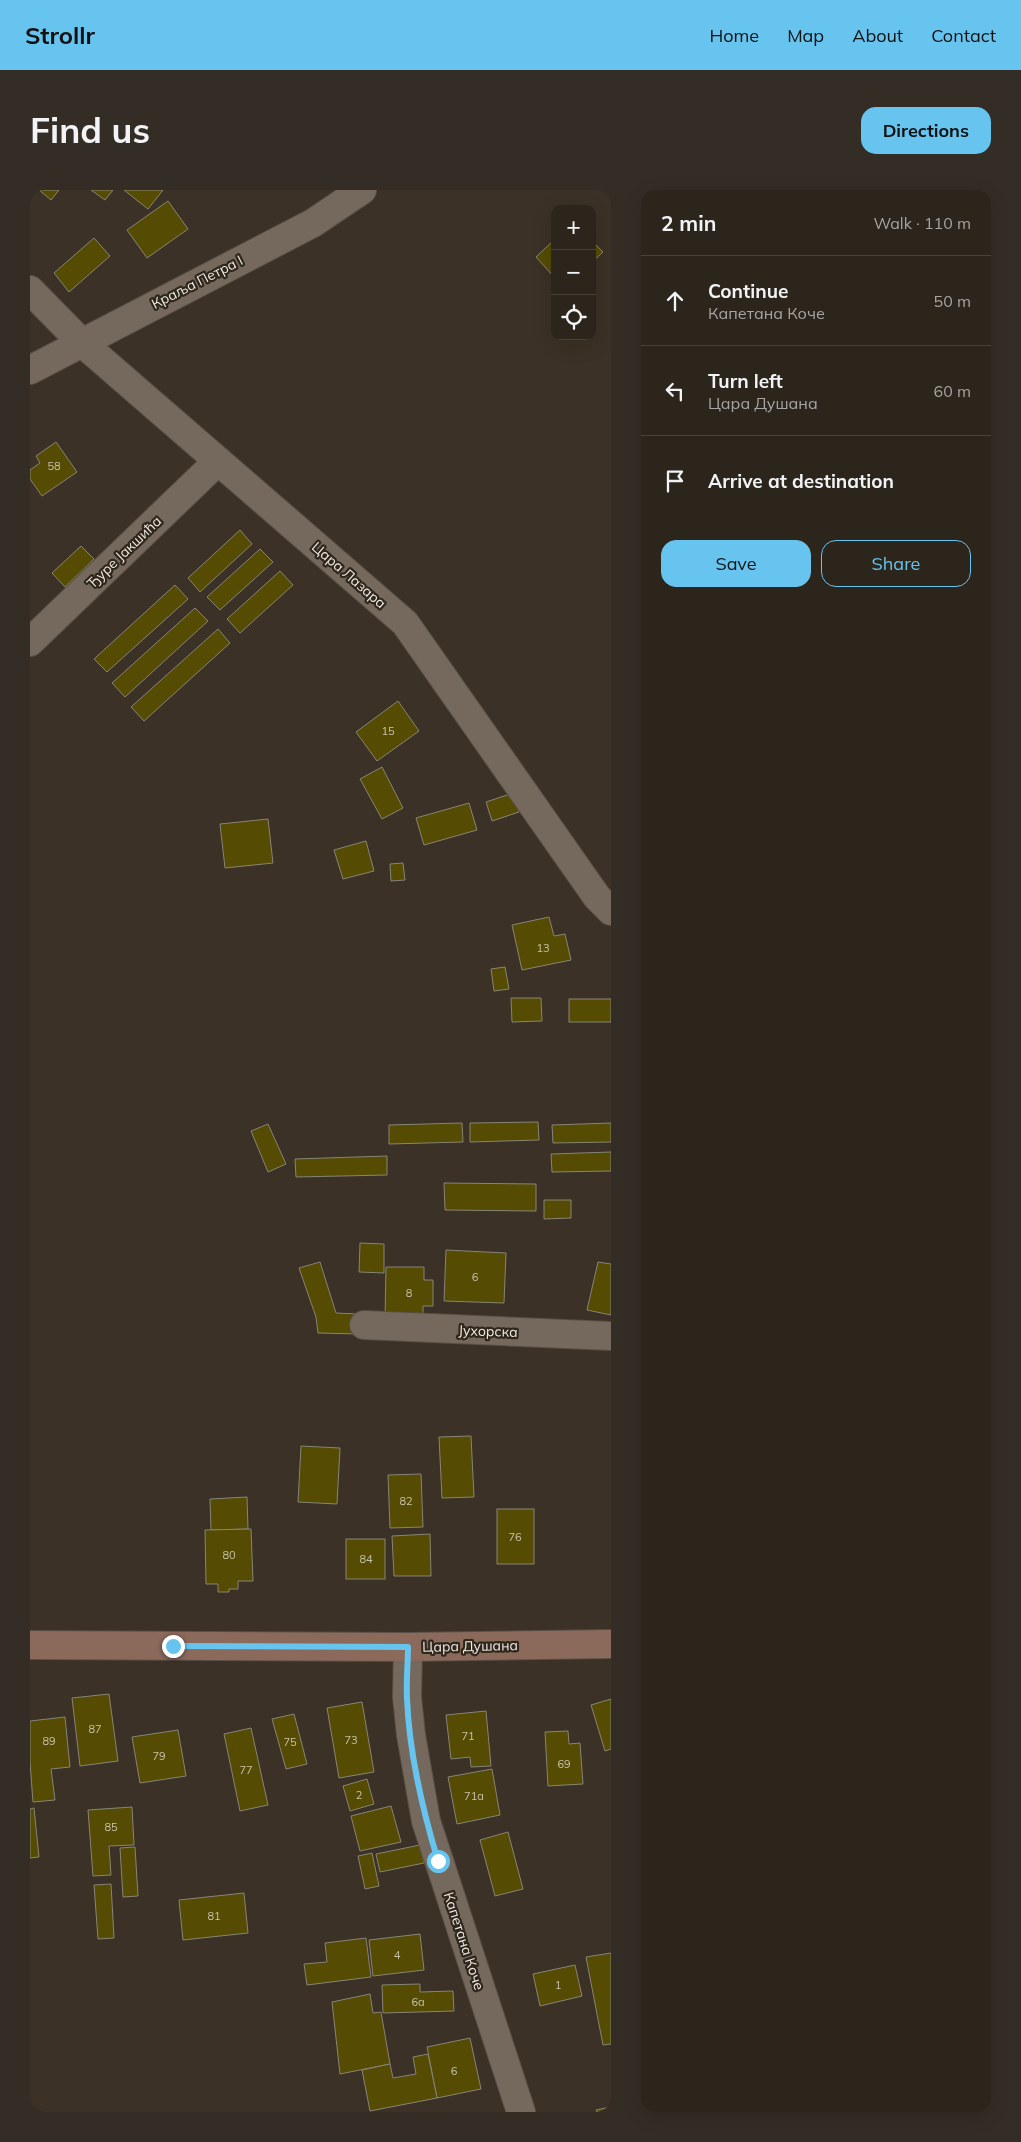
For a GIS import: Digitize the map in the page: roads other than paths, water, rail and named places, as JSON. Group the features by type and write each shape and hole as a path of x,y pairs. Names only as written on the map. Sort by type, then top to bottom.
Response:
{"main road":[{"name":"Цара Душана","path":"30,1645 408,1647 611,1644"}],"street":[{"name":"Краља Петра I","path":"30,370 313,223 362,190"},
{"name":"Цара Лазара","path":"30,290 81,342 405,624 606,895"},
{"name":"Ђуре Јакшића","path":"30,642 218,461"},
{"name":"Јухорска","path":"364,1325 611,1336"},
{"name":"Капетана Коче","path":"408,1647 407,1697 411,1735 426,1821 521,2112"}]}
